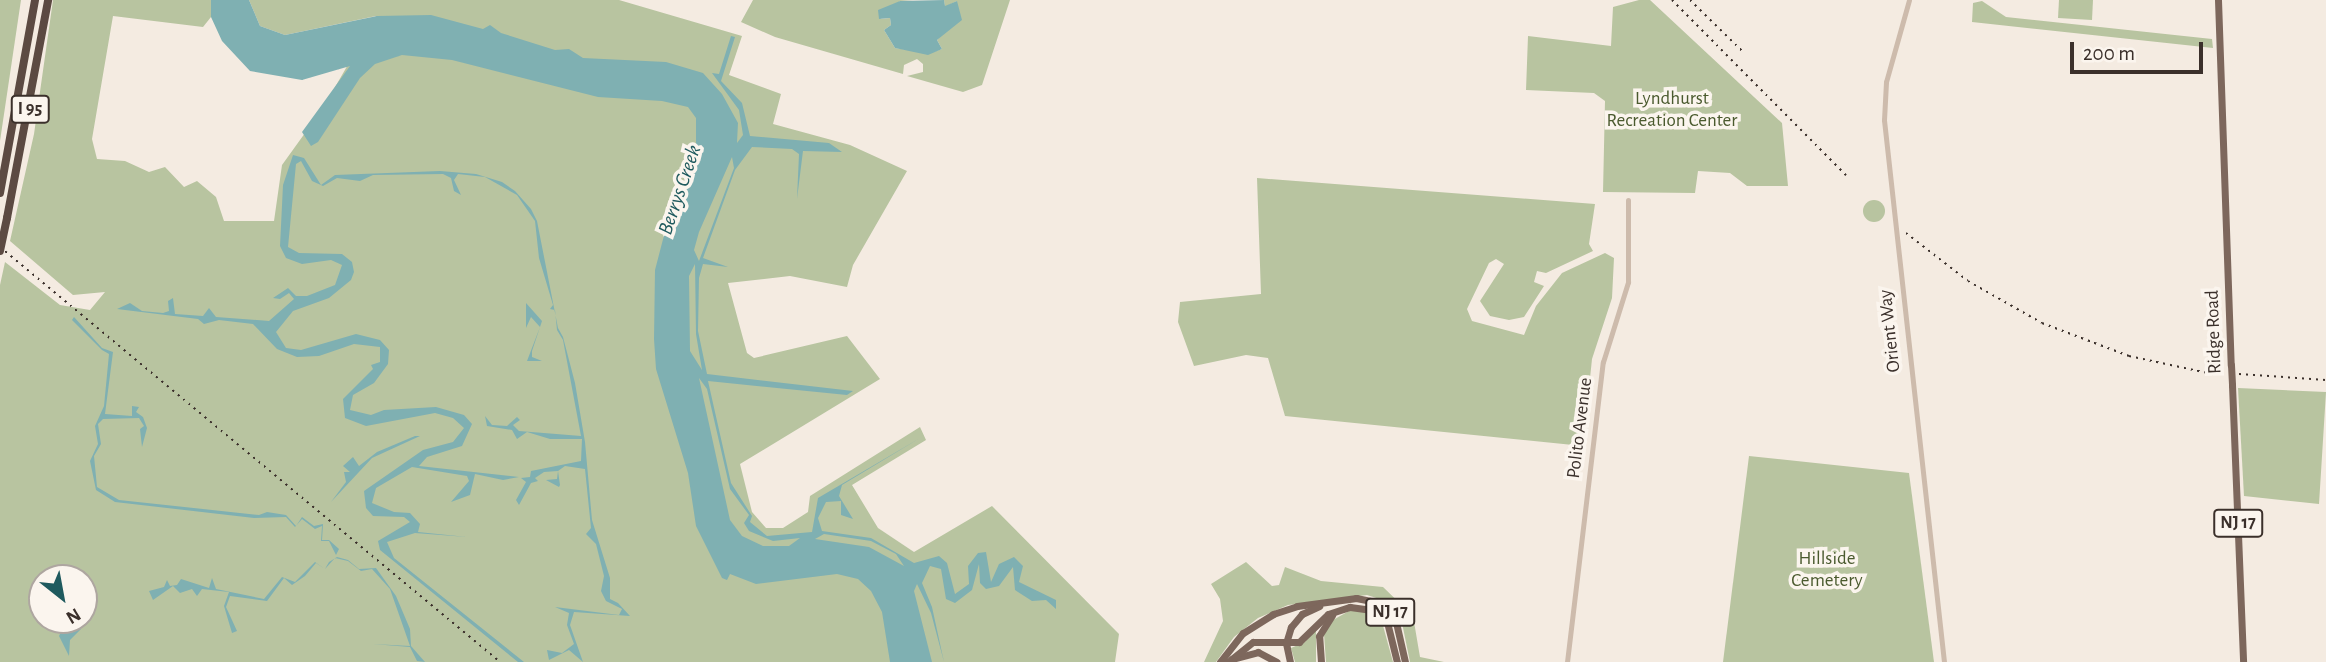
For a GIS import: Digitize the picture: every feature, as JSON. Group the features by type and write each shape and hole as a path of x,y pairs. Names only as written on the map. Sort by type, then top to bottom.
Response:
{"highway":[{"name":"I 95","path":"0,193 36,0"},
{"name":"I 95","path":"0,251 48,0"}],"main road":[{"name":"Ridge Road","path":"2218,0 2243,662"},
{"name":"NJ 17","path":"1286,643 1302,614 1340,600 1368,599 1390,612 1402,633 1405,662"},
{"path":"1220,662 1243,633 1273,614 1340,600"},
{"name":"NJ 17","path":"1321,662 1318,644 1323,626 1336,612 1354,607 1373,610 1387,622 1397,662"},
{"path":"1229,662 1250,643 1286,643 1301,640 1331,612 1354,607"},
{"path":"1286,643 1290,662"},
{"path":"1229,662 1254,652 1276,662"}],"street":[{"name":"Orient Way","path":"1909,0 1886,82 1884,120 1944,662"},
{"name":"Polito Avenue","path":"1567,662 1603,362 1628,282 1628,200"}],"green space":[{"path":"0,0 21,0 0,141"},
{"path":"53,0 211,0 211,17 203,27 113,16 92,139 97,159 125,161 149,172 165,167 184,187 197,181 216,197 224,221 274,221 282,165 323,108 376,16 285,35 260,26 249,0 619,0 742,36 729,75 781,94 773,124 850,145 907,171 853,265 847,287 790,276 728,283 747,353 754,358 847,336 880,379 740,464 752,512 766,528 783,528 808,512 810,496 920,427 926,440 852,485 878,528 914,552 992,506 1119,634 1115,662 0,662 0,285 5,262 60,305 90,310 105,292 73,295 10,241 34,134"},
{"path":"753,0 913,0 900,1 880,19 890,18 891,25 884,30 895,48 930,53 942,49 937,40 949,26 957,1 945,7 944,0 1010,0 982,85 963,92 907,76 923,72 923,64 917,59 904,65 903,74 775,37 741,22"},
{"name":"Lyndhurst Recreation Center","path":"1650,0 1782,123 1788,186 1747,186 1730,173 1698,171 1695,193 1603,192 1605,101 1594,93 1526,90 1528,36 1611,46 1613,7"},
{"path":"2059,0 2093,0 2092,20 2058,18"},
{"path":"1982,1 2006,17 2212,39 2213,48 1972,22 1973,3"},
{"path":"1257,178 1595,204 1589,244 1593,251 1546,273 1537,271 1534,282 1544,286 1524,317 1509,320 1490,316 1480,301 1504,264 1496,259 1489,263 1467,309 1472,321 1524,335 1536,306 1562,273 1605,253 1614,258 1612,298 1592,359 1583,446 1285,416 1268,358 1246,355 1194,366 1178,322 1180,302 1261,294"},
{"path":"1874,200 1882,203 1885,211 1882,219 1874,222 1866,219 1863,211 1866,203"},
{"path":"2238,388 2326,392 2319,504 2244,496"},
{"name":"Hillside Cemetery","path":"1749,456 1909,473 1934,662 1723,662"},
{"path":"1246,562 1272,586 1279,585 1285,567 1321,581 1383,587 1413,616 1420,657 1444,662 1410,662 1401,618 1386,601 1367,595 1288,605 1258,618 1234,637 1216,662 1204,662 1223,621 1220,599 1211,584"},
{"path":"1349,611 1364,611 1382,622 1393,662 1326,662 1324,634 1333,620"},
{"path":"1316,629 1316,662 1295,662 1291,648 1305,642"}],"water":[{"path":"211,0 249,0 260,26 285,35 377,16 431,15 483,29 490,25 501,33 555,50 569,49 583,58 666,62 703,73 722,94 738,123 737,143 743,135 739,110 712,73 719,74 731,36 735,37 721,81 742,103 750,136 829,143 842,152 803,151 797,199 799,154 792,149 752,147 735,170 703,258 728,267 703,264 699,278 698,331 707,374 853,391 847,395 708,381 731,483 752,516 750,522 767,536 812,532 818,498 920,438 842,485 839,496 853,519 841,515 841,501 826,502 818,518 822,531 871,538 914,563 939,556 947,563 955,594 969,584 968,566 978,553 986,552 991,582 999,564 1014,557 1023,566 1019,582 1056,600 1056,609 1046,600 1032,601 1015,590 1013,567 999,586 986,589 980,583 979,564 972,590 955,603 946,599 941,569 930,566 922,583 932,607 944,662 931,613 917,584 914,591 932,662 890,662 882,612 871,591 858,579 837,574 756,584 730,574 727,580 722,578 696,526 688,473 656,369 655,270 667,224 696,153 696,118 688,107 662,101 598,97 452,60 402,55 375,64 360,78 318,142 311,146 302,132 350,66 302,80 250,71 222,41 211,17","holes":["732,157 734,168 699,261 694,250 699,232","695,264 696,334 702,370 690,351 689,276","699,378 707,389 730,489 749,515 744,523 749,531 773,541 800,538 789,546 763,546 742,536 730,520","824,534 871,541 896,554 904,566 869,547 815,539"]},
{"path":"944,0 945,6 957,1 962,20 937,40 942,49 928,55 895,48 884,30 891,25 890,18 879,19 878,10 900,1"},
{"path":"293,155 304,158 321,185 335,175 440,171 476,174 502,182 515,191 531,209 537,221 554,310 550,309 553,305 539,258 535,221 517,195 485,177 458,174 454,180 461,195 454,191 451,178 443,174 373,175 360,181 337,178 323,186 312,181 301,161 296,164 288,247 299,253 342,254 352,262 354,272 351,280 329,298 293,311 276,332 286,348 301,350 356,334 380,340 389,350 388,364 374,383 353,395 350,410 371,415 384,410 436,407 464,415 472,424 462,446 427,457 419,466 519,477 503,480 475,474 470,495 451,502 469,481 467,476 412,467 376,488 372,503 394,512 410,513 420,524 418,532 467,537 415,533 387,542 394,558 524,662 518,662 380,550 378,541 410,522 404,517 373,516 366,508 364,491 423,450 453,442 464,428 453,418 435,413 366,426 345,418 343,399 373,369 371,365 380,362 380,347 354,344 319,356 297,357 277,349 253,324 219,320 204,324 198,319 117,309 130,303 142,311 163,313 169,311 168,301 173,298 175,314 203,316 209,308 216,317 269,321 294,299 289,293 280,299 273,298 288,288 296,296 307,296 335,285 342,265 331,260 302,264 286,258 280,246 283,185"},
{"path":"526,303 542,321 540,327 531,317 526,328"},
{"path":"556,316 558,328 563,337 575,383 585,442 592,520 610,578 610,599 618,603 630,616 574,612 570,625 583,662 569,650 549,660 547,650 562,653 574,644 567,625 569,613 555,607 619,615 622,609 606,601 601,591 604,576 596,544 586,534 591,528 585,469 565,466 558,471 544,472 535,478 538,481 531,483 519,505 516,500 526,482 521,478 530,477 531,471 581,461 582,439 550,439 527,432 517,439 512,430 487,426 485,416 492,425 507,426 517,417 520,420 513,425 519,431 581,436 563,340 557,330"},
{"path":"74,317 102,348 113,352 105,414 132,416 132,406 139,407 136,412 143,417 147,428 142,447 140,429 144,426 139,418 103,419 98,424 101,444 94,456 97,487 119,500 259,515 267,512 286,515 296,526 286,517 254,518 115,502 96,490 90,461 98,444 95,426 104,406 109,354 102,350 72,320"},
{"path":"540,327 532,357 542,361 527,361"},
{"path":"420,436 372,458 331,502 346,482 344,472 350,472 343,466 353,457 359,466 377,452"},
{"path":"558,471 559,487 546,480 557,479"},
{"path":"302,517 314,526 323,524 322,540 329,540 339,549 336,555 329,541 321,541 322,526 315,529 302,519 296,525"},
{"path":"335,558 348,560 359,569 376,568 396,596 410,629 411,646 425,662 417,661 410,647 373,644 410,646 390,589 372,569 361,571 348,561"},
{"path":"315,562 325,569 316,563 305,576 292,585 284,578 267,601 230,596 226,607 237,631 232,633 224,606 229,592 202,589 197,596 192,589 180,593 173,586 153,600 149,591 164,587 167,580 170,586 177,585 181,579 209,588 212,578 216,589 264,599 282,577 295,582"},
{"path":"76,634 70,640 69,656 59,636"}],"railway":[{"path":"1672,0 1846,175"},
{"path":"1690,0 1742,51"},
{"path":"1906,233 1968,281 2042,323 2129,356 2217,375"},
{"path":"0,247 500,662"},
{"path":"2239,374 2326,380"}],"water label":[{"name":"Berrys Creek","path":"680,190"}]}
